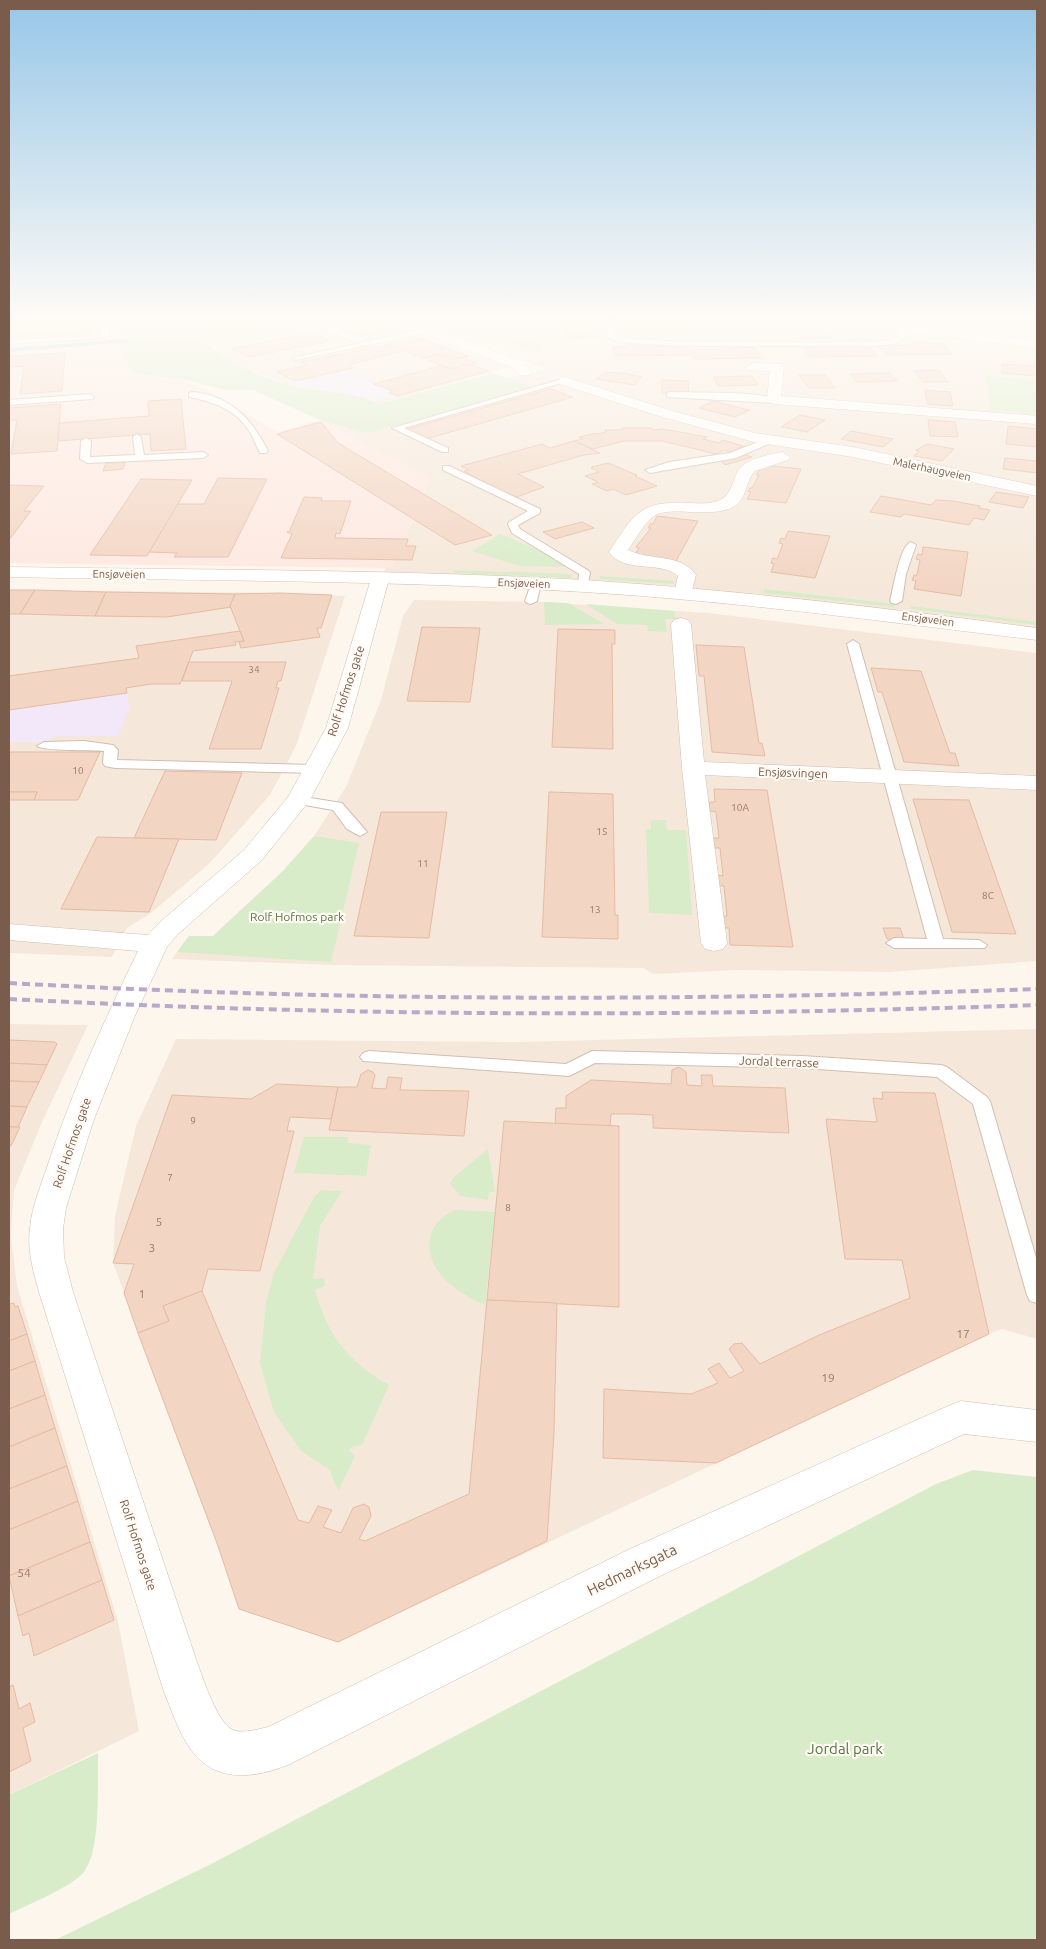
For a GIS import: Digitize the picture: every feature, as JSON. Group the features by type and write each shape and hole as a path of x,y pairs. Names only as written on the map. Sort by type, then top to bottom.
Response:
{"street":[{"name":"Malerhaugveien","path":"645,407 770,440 853,452 1037,491"},
{"path":"865,407 1037,420"},
{"path":"683,593 687,575 683,570 672,566 638,561 618,552 648,513 666,509 705,508 727,504 734,499 747,470 758,463 782,457"},
{"name":"Ensjøveien","path":"9,572 380,579 533,592 583,586 842,608 1037,634"},
{"name":"Rolf Hofmos gate","path":"236,1754 216,1746 204,1733 195,1712 59,1301 48,1257 46,1230 50,1208 78,1122 120,1018 155,944 169,928 253,855 298,800 337,728 380,579"},
{"path":"681,624 693,768 714,943"},
{"name":"Ensjøsvingen","path":"693,768 1037,783"},
{"path":"9,932 155,944"},
{"name":"Hedmarksgata","path":"236,1754 254,1754 274,1748 646,1562 961,1417 1037,1426"}],"lane":[{"path":"227,407 251,427 263,451"},
{"path":"445,450 396,428 472,407"},
{"path":"137,437 140,457"},
{"path":"650,470 672,463 726,457 743,453 770,440"},
{"path":"86,441 84,459 87,460 203,455"},
{"path":"446,468 536,511 520,518 513,524 516,531 585,573 583,586"},
{"path":"896,601 901,574 911,545"},
{"path":"853,644 936,944"},
{"path":"44,746 84,745 108,748 111,750 110,763 115,764 316,769"},
{"path":"298,800 338,806 342,809 351,826 360,832"},
{"path":"894,944 979,945"},
{"name":"Jordal terrasse","path":"369,1057 569,1070 592,1057 802,1062 941,1071 981,1102 1037,1295"}],"shaded area":[{"path":"9,407 235,407 277,432 320,420 431,479 393,568 9,563"},
{"path":"378,407 1037,407 1037,636 687,593 380,579 430,479 320,420"},
{"path":"9,590 279,593 345,596 296,746 270,795 209,864 151,913 127,928 112,957 9,953"},
{"path":"414,600 544,602 708,613 1037,653 1037,961 889,972 737,970 654,974 643,968 333,965 172,959 189,936 213,936 283,871 314,836 346,787 381,700 403,616"},
{"path":"127,693 129,707 118,736 55,736 43,742 9,742 9,710"},
{"path":"9,1024 88,1025 42,1122 14,1190 11,1236 17,1286 118,1622 139,1731 9,1795"},
{"path":"1037,1029 1037,1339 1002,1329 989,1334 338,1642 239,1609 218,1545 113,1263 115,1216 136,1126 176,1039 517,1042"}],"green space":[{"path":"291,407 464,407 367,433 320,420"},
{"path":"990,407 1037,407 1037,414 990,410"},
{"path":"500,534 537,549 568,567 520,566 472,551"},
{"path":"454,570 572,574 571,578 453,573"},
{"path":"600,576 675,581 674,584 599,579"},
{"path":"764,589 895,604 894,607 763,593"},
{"path":"544,602 568,603 604,624 545,625"},
{"path":"586,604 674,611 676,619 665,619 667,632 648,631 647,625 617,624"},
{"path":"911,606 1037,622 1037,625 911,609"},
{"path":"651,820 666,820 667,830 686,830 692,915 649,913 646,829 651,829"},
{"name":"Rolf Hofmos park","path":"314,836 359,843 331,962 177,952 189,936 213,936 283,871"},
{"path":"304,1137 348,1137 348,1143 371,1145 366,1176 294,1173"},
{"path":"488,1149 495,1192 489,1192 488,1200 460,1196 450,1183 455,1176"},
{"path":"322,1190 342,1191 320,1226 313,1279 324,1278 325,1286 315,1290 320,1306 326,1321 341,1346 374,1376 389,1385 362,1445 348,1450 355,1456 339,1490 335,1485 330,1470 301,1451 274,1412 260,1363 266,1303 274,1273 314,1197"},
{"path":"454,1210 495,1212 485,1305 454,1288 438,1271 433,1262 430,1250 431,1233 439,1221"},
{"name":"Jordal park","path":"973,1470 1037,1477 1037,1940 55,1940 211,1864 936,1484"},
{"path":"98,1753 96,1833 89,1863 77,1879 48,1896 9,1914 9,1795"}],"building":[{"path":"61,407 57,451 11,454 17,420 9,420 9,408"},
{"path":"148,407 182,407 186,449 151,451 150,434 58,441 59,423 149,416"},
{"path":"486,407 538,407 426,439 404,430"},
{"path":"737,407 749,410 735,417 699,408"},
{"path":"800,415 825,420 807,432 781,427"},
{"path":"928,420 955,422 958,437 930,436"},
{"path":"321,422 338,443 492,535 455,545 277,434"},
{"path":"1008,426 1037,429 1037,447 1006,444"},
{"path":"622,428 663,429 707,437 703,439 719,443 723,440 743,446 731,452 724,450 716,454 662,441 624,441 593,449 574,441 583,439 579,437 606,432 605,430 622,430"},
{"path":"851,431 893,439 883,447 841,439"},
{"path":"574,441 600,453 584,455 518,474 544,487 514,498 464,471 469,470 461,466 542,444 550,448"},
{"path":"927,444 954,449 942,461 914,456 919,451 916,450"},
{"path":"745,455 752,457 725,465 721,461"},
{"path":"1005,458 1037,461 1037,473 1003,469"},
{"path":"125,462 123,469 103,471 106,463"},
{"path":"608,463 657,486 626,495 613,489 607,491 592,484 598,482 585,476 599,472 592,467"},
{"path":"763,465 801,469 786,503 747,499 751,492 748,492 750,488 752,488 759,475 756,475"},
{"path":"218,478 267,479 228,557 174,557 177,553 148,552 177,504 204,504"},
{"path":"141,479 192,480 147,556 90,555"},
{"path":"9,485 44,486 24,511 31,511 9,540"},
{"path":"996,492 1029,497 1023,508 989,502"},
{"path":"881,496 931,505 936,500 953,501 980,506 979,508 990,510 984,520 974,518 969,525 904,514 901,517 870,512"},
{"path":"304,497 322,498 321,501 351,501 340,534 336,533 335,538 408,539 406,546 416,546 412,560 281,558 292,534 287,532 289,532"},
{"path":"657,516 698,521 676,561 634,556 639,548 636,547 651,528 648,528 651,523 653,524"},
{"path":"582,522 594,528 555,539 543,532"},
{"path":"788,531 830,536 815,578 771,572 774,564 771,563 773,558 777,559 783,544 779,543 781,538 785,539"},
{"path":"923,547 968,552 961,596 914,589 916,581 912,580 914,575 917,575 920,560 916,559 918,554 922,555"},
{"path":"9,590 35,590 20,614 9,614"},
{"path":"35,590 106,592 95,616 20,614"},
{"path":"106,592 235,594 231,607 167,617 95,616"},
{"path":"235,594 332,595 321,628 317,628 320,637 241,648 239,642 244,641 230,606"},
{"path":"422,627 480,628 470,702 407,701"},
{"path":"558,629 615,630 615,644 612,644 613,749 552,747"},
{"path":"240,631 244,641 235,642 236,645 193,651 180,684 151,684 126,688 127,693 9,710 9,676 139,658 136,646"},
{"path":"696,645 744,647 759,743 762,743 765,756 712,752 704,676 699,676"},
{"path":"189,662 286,662 281,681 278,681 276,688 279,688 261,749 209,749 232,681 182,681"},
{"path":"871,668 921,671 950,753 955,753 959,766 904,762 882,692 878,692"},
{"path":"9,752 100,752 78,800 34,800 37,792 9,792"},
{"path":"165,771 242,773 216,840 134,838"},
{"path":"714,789 767,790 793,947 730,945 729,928 723,928 721,916 727,916 724,886 718,886 717,875 723,876 720,848 714,848 713,838 719,838 716,812 710,811 709,802 715,802"},
{"path":"9,792 37,792 34,800 9,800"},
{"path":"549,792 613,794 615,915 618,915 618,939 542,937"},
{"path":"913,799 969,800 1016,934 952,932"},
{"path":"381,812 447,812 429,938 354,936"},
{"path":"97,837 179,839 149,912 61,909"},
{"path":"883,928 900,928 904,939 887,939"},
{"path":"9,1040 55,1042 57,1044 47,1065 9,1063"},
{"path":"9,1063 47,1065 39,1082 9,1081"},
{"path":"679,1067 686,1072 687,1085 702,1086 701,1075 712,1075 713,1086 785,1088 789,1133 653,1128 653,1115 632,1114 611,1114 610,1126 555,1124 556,1108 566,1108 566,1096 591,1080 671,1084 672,1070"},
{"path":"368,1070 375,1075 372,1088 386,1089 388,1077 402,1078 400,1090 469,1091 464,1136 329,1130 338,1087 357,1087 361,1074"},
{"path":"9,1081 39,1082 27,1107 9,1106"},
{"path":"277,1084 338,1087 331,1119 290,1117 287,1131 294,1131 260,1271 208,1269 202,1291 163,1306 169,1321 138,1333 124,1293 134,1264 113,1263 172,1095 251,1099"},
{"path":"882,1092 935,1093 989,1334 716,1463 603,1458 604,1389 691,1394 718,1383 708,1369 719,1363 730,1378 744,1371 729,1349 734,1344 742,1343 760,1364 817,1336 910,1298 902,1260 845,1259 826,1119 877,1122 873,1098 883,1099"},
{"path":"9,1106 27,1107 18,1127 9,1127"},
{"path":"504,1121 619,1126 619,1307 487,1300"},
{"path":"9,1127 20,1127 11,1146 9,1146"},
{"path":"202,1291 298,1520 309,1523 318,1506 332,1510 323,1527 341,1533 353,1508 364,1504 369,1507 371,1516 359,1539 365,1541 469,1494 487,1300 557,1303 554,1433 547,1541 338,1642 239,1609 218,1546 138,1333 169,1321 163,1306"},
{"path":"14,1303 15,1307 18,1306 27,1334 9,1341 9,1304"},
{"path":"27,1334 35,1361 9,1371 9,1341"},
{"path":"35,1361 45,1395 9,1409 9,1371"},
{"path":"45,1395 55,1428 9,1447 9,1409"},
{"path":"55,1428 67,1466 9,1489 9,1447"},
{"path":"67,1466 78,1501 9,1530 9,1489"},
{"path":"78,1501 90,1542 9,1576 9,1530"},
{"path":"90,1542 102,1580 18,1616 9,1576"},
{"path":"102,1580 114,1620 34,1656 29,1633 23,1636 18,1616"},
{"path":"13,1685 19,1709 30,1703 35,1722 23,1728 31,1761 9,1772 9,1687"}],"railway":[{"path":"9,983 266,994 523,998 780,996 1037,989"},
{"path":"9,999 266,1009 523,1013 780,1012 1037,1005"}]}
